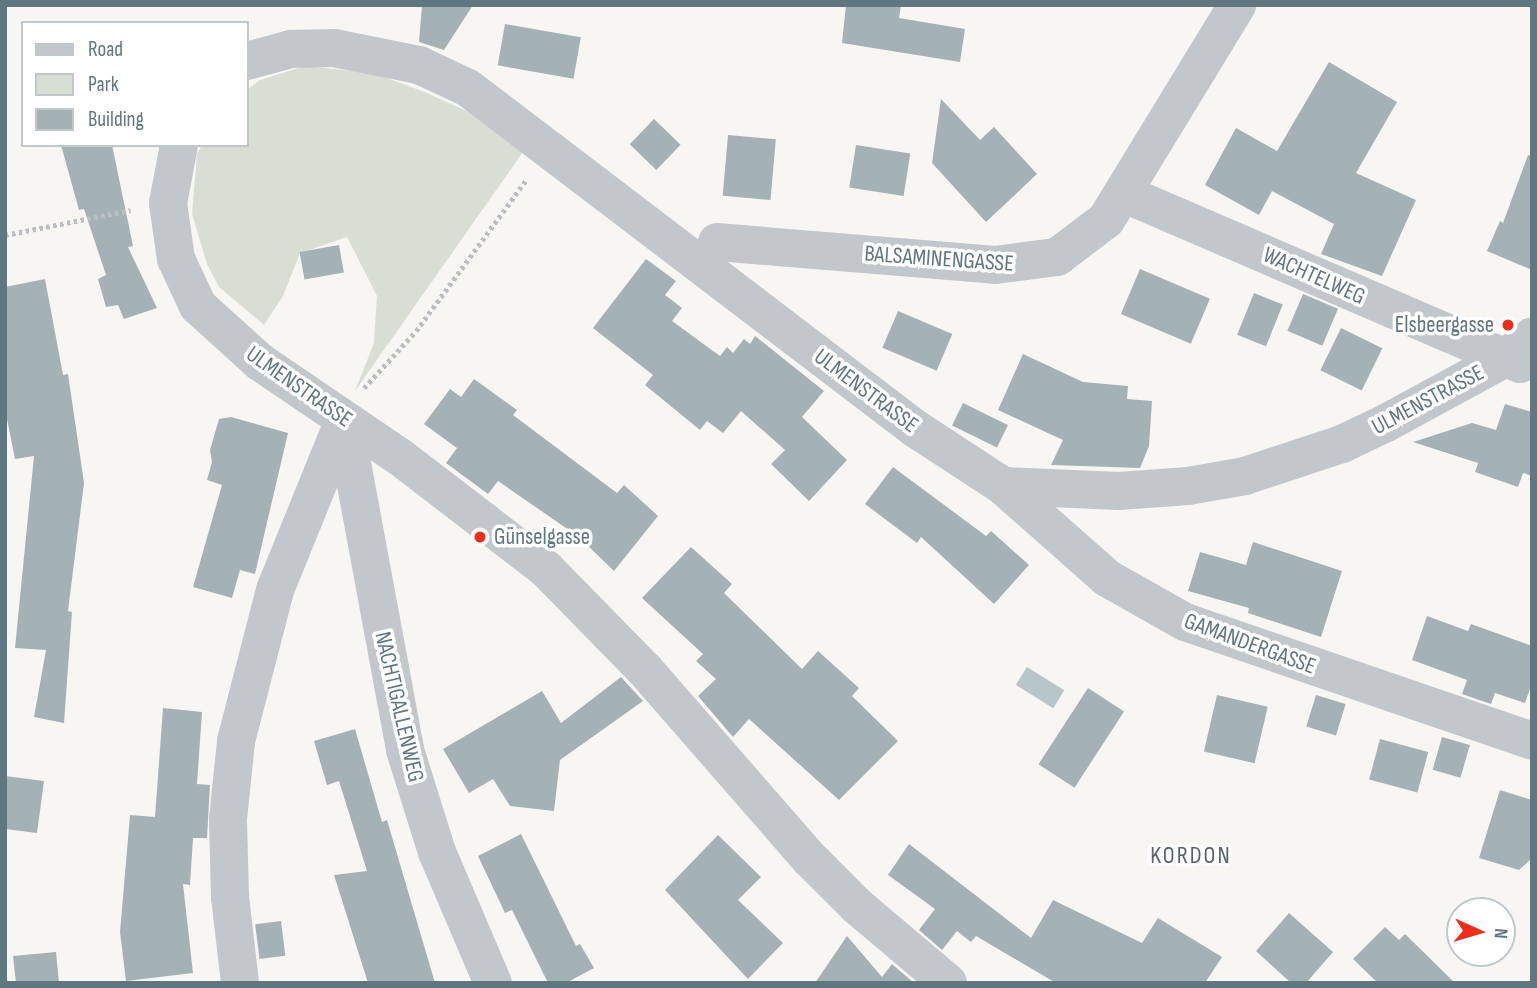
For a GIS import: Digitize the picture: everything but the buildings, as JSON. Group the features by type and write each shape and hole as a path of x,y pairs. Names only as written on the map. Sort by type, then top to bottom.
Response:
{"street":[{"name":"BALSAMINENGASSE","path":"717,242 1017,265 1057,257 1080,243 1106,220 1125,194 1237,5"},
{"name":"ULMENSTRASSE","path":"248,61 291,49 334,48 419,65 468,88 916,429 1003,486 1119,491 1188,486 1245,476 1342,444 1522,354"},
{"name":"ULMENSTRASSE","path":"179,147 168,204 176,259 198,306 260,362 400,457 547,569 645,670 810,859 857,906 948,983"},
{"name":"WACHTELWEG","path":"1125,194 1522,354"},
{"path":"240,983 230,897 228,819 236,741 275,590 342,419"},
{"name":"NACHTIGALLENWEG","path":"342,419 405,750 438,852 493,983"},
{"name":"GAMANDERGASSE","path":"1003,486 1107,578 1185,622 1532,741"}],"path":[{"path":"342,419 416,331 529,176"},
{"path":"5,235 136,209"}],"green space":[{"path":"305,66 373,73 478,116 523,152 355,391 374,343 377,296 347,237 300,253 283,296 264,325 219,287 207,264 192,214 197,154 201,147 248,147 248,89 260,80"}],"shaded area":[{"path":"1027,667 1064,690 1053,708 1016,685"}],"place":[{"name":"Elsbeergasse","path":"1508,325"},
{"name":"Günselgasse","path":"480,537"}],"district":[{"name":"KORDON","path":"1191,856"}]}
